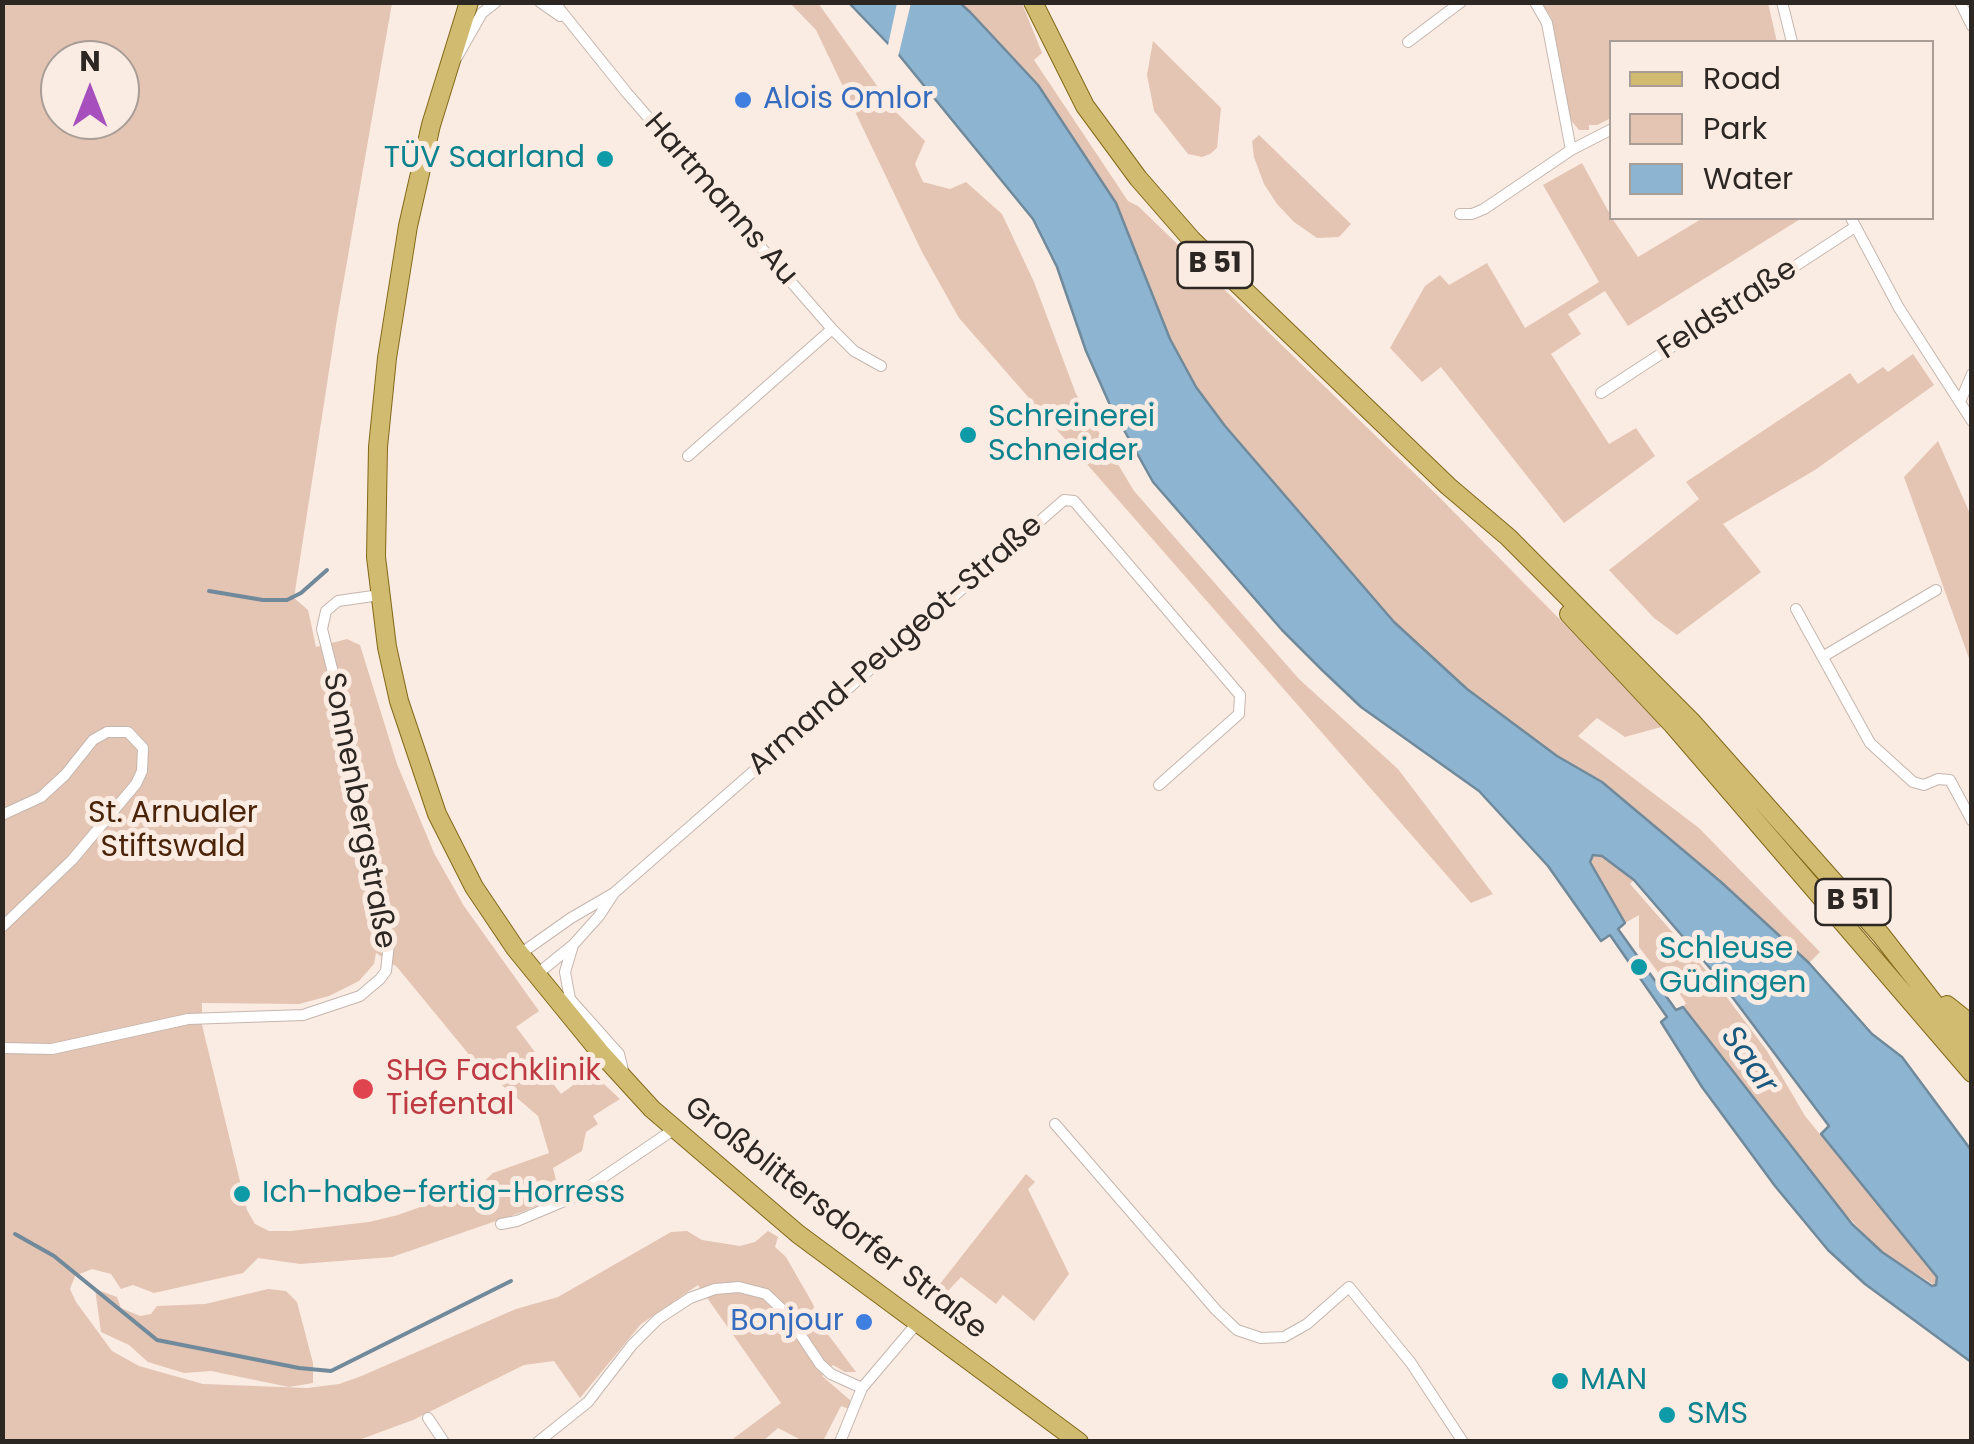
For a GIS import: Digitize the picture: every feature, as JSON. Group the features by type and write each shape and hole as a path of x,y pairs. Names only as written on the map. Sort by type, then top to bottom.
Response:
{"main road":[{"name":"Großblittersdorfer Straße","path":"468,2 412,211 380,412 375,515 380,595 393,678 429,794 465,870 520,954 626,1081 673,1130 798,1234 1079,1442"},
{"name":"B 51","path":"1033,2 1085,106 1138,178 1215,264 1448,486 1508,537 1691,721 1914,975 1970,1048"},
{"name":"B 51","path":"1448,486 1460,504 1674,725 1972,1072"},
{"path":"1914,975 1972,1025"},
{"path":"1922,1012 1957,1043 1970,1048"}],"street":[{"path":"450,65 462,52 482,13 496,2"},
{"name":"Hartmanns Au","path":"540,2 568,23"},
{"name":"Hartmanns Au","path":"554,2 832,329 854,351 881,366"},
{"path":"1408,42 1461,2"},
{"path":"1535,2 1548,23 1571,150"},
{"path":"1782,2 1792,40"},
{"path":"1960,2 1972,26"},
{"path":"1460,214 1484,209 1571,150 1609,131"},
{"path":"1853,222 1899,308 1972,421"},
{"name":"Feldstraße","path":"1600,393 1853,222"},
{"path":"688,456 832,329"},
{"path":"1960,402 1972,374"},
{"name":"Armand-Peugeot-Straße","path":"520,954 614,893 1064,500 1074,501 1240,695 1238,714 1159,785"},
{"path":"1824,656 1936,590"},
{"name":"Sonnenbergstraße","path":"2,1048 52,1048 188,1019 303,1015 346,1003 380,979 386,971 389,943 366,857 348,736 322,629 326,611 338,601 380,595"},
{"path":"1796,610 1870,743 1914,782 1950,780 1971,820"},
{"path":"2,815 41,797 93,740 106,732 128,732 143,748 142,771 122,802 72,860 2,927"},
{"name":"Armand-Peugeot-Straße","path":"536,974 573,945 614,893"},
{"path":"573,945 565,972 570,999 618,1054 626,1081"},
{"path":"1055,1124 1237,1330 1261,1338 1284,1337 1307,1324 1349,1287 1411,1363 1463,1442"},
{"path":"501,1224 574,1197 673,1130"},
{"path":"538,1442 588,1402 632,1344 658,1319 690,1298 715,1289 739,1288 766,1294 786,1313 820,1364 841,1380 862,1388"},
{"path":"840,1442 862,1388 918,1322"},
{"path":"428,1418 444,1442"}],"green space":[{"name":"St. Arnualer Stiftswald","path":"3,3 392,3 294,598 308,610 316,647 347,639 360,645 397,764 434,853 464,906 539,1011 516,1027 535,1052 532,1056 561,1094 591,1072 620,1099 593,1116 598,1124 586,1132 582,1151 553,1168 560,1196 522,1212 392,1257 300,1264 258,1258 243,1273 154,1293 133,1285 121,1289 111,1274 92,1269 75,1276 70,1289 76,1302 112,1351 139,1366 203,1384 307,1388 359,1377 516,1309 558,1297 671,1232 687,1231 702,1240 740,1246 755,1242 768,1231 778,1237 775,1247 786,1257 813,1304 818,1321 856,1372 845,1372 833,1365 822,1376 851,1405 849,1409 841,1406 823,1441 803,1441 778,1428 763,1441 730,1441 781,1403 698,1285 641,1324 580,1398 554,1361 524,1365 413,1420 356,1441 3,1442","holes":["376,953 397,967 476,1063 538,1116 549,1153 493,1173 479,1186 398,1215 291,1231 269,1231 255,1224 247,1210 202,1025 202,1003 299,1004 329,996 359,981 374,964"]},
{"path":"790,3 818,3 880,90 878,109 894,110 925,141 915,164 923,182 950,189 966,182 1002,214 1034,282 1076,394 1134,491 1299,679 1398,769 1493,894 1471,903 959,318 922,252 816,30"},
{"path":"960,3 1022,3 1042,53 1034,60 1128,201 1138,206 1440,498 1665,726 1625,737 1597,718 1578,736 1699,828 1820,952 1809,963 1721,882 1602,782 1557,756 1467,689 1394,622 1196,387 1170,339 1116,203"},
{"path":"1541,3 1768,3 1777,40 1609,40 1609,119 1589,125 1589,130 1579,130 1569,118 1551,17"},
{"path":"1153,41 1221,108 1217,148 1210,154 1188,154 1154,111 1147,75"},
{"path":"1259,135 1351,224 1339,237 1317,238 1277,204 1254,157 1252,141"},
{"path":"1582,163 1609,212 1609,220 1613,220 1638,257 1700,220 1799,220 1628,326 1605,291 1568,314 1581,334 1551,354 1609,444 1636,428 1655,456 1564,523 1441,367 1422,382 1390,348 1425,286 1440,275 1449,285 1487,263 1525,328 1599,282 1543,185"},
{"path":"1913,354 1934,385 1815,470 1723,524 1761,572 1677,635 1654,618 1609,570 1699,499 1686,482 1850,373 1858,384 1883,367 1888,372"},
{"path":"1938,441 1971,516 1971,664 1904,477"},
{"path":"1593,855 1602,856 1634,880 1630,884 1711,976 1767,1051 1805,1116 1937,1277 1936,1286 1882,1252 1823,1191 1683,1007 1686,1003 1675,987 1669,987 1639,947 1639,915 1625,923 1590,862"},
{"path":"1026,1174 1035,1182 1028,1189 1069,1274 1034,1321 1003,1295 996,1304 961,1277 936,1304 929,1298"},
{"path":"95,1289 117,1297 121,1308 140,1316 151,1314 157,1306 205,1304 268,1289 286,1291 297,1302 313,1363 313,1383 289,1387 211,1371 184,1373 148,1362 129,1345 101,1332"}],"water":[{"path":"849,3 960,3 971,13 1038,85 1116,203 1170,339 1196,387 1394,622 1467,689 1557,756 1602,782 1721,882 1809,963 1872,1034 1902,1057 1971,1150 1971,1362 1865,1284 1828,1250 1702,1087 1661,1022 1667,1017 1610,935 1601,941 1548,866 1479,791 1361,707 1322,670 1282,630 1153,482 1110,405 1086,351 1057,267 1033,219 899,55","holes":["1593,855 1602,856 1634,880 1715,974 1829,1126 1821,1134 1937,1277 1936,1285 1882,1252 1852,1224 1683,1007 1676,1010 1618,929 1625,923 1590,862"]}],"pier":[{"path":"897,3 911,3 897,61 887,50"}],"waterway":[{"path":"209,591 287,600 327,570"},
{"path":"1832,1052 1876,1110"},
{"path":"15,1234 54,1256 157,1340 299,1368 331,1371 511,1281"}],"place":[{"name":"Alois Omlor","path":"743,100"},
{"name":"TÜV Saarland","path":"605,159"},
{"name":"Schreinerei Schneider","path":"968,435"},
{"name":"Schleuse Güdingen","path":"1639,967"},
{"name":"SHG Fachklinik Tiefental","path":"363,1089"},
{"name":"Ich-habe-fertig-Horress","path":"242,1194"},
{"name":"Bonjour","path":"864,1322"},
{"name":"MAN","path":"1560,1381"},
{"name":"SMS","path":"1667,1415"}],"water label":[{"name":"Saar","path":"1748,1061"}]}
